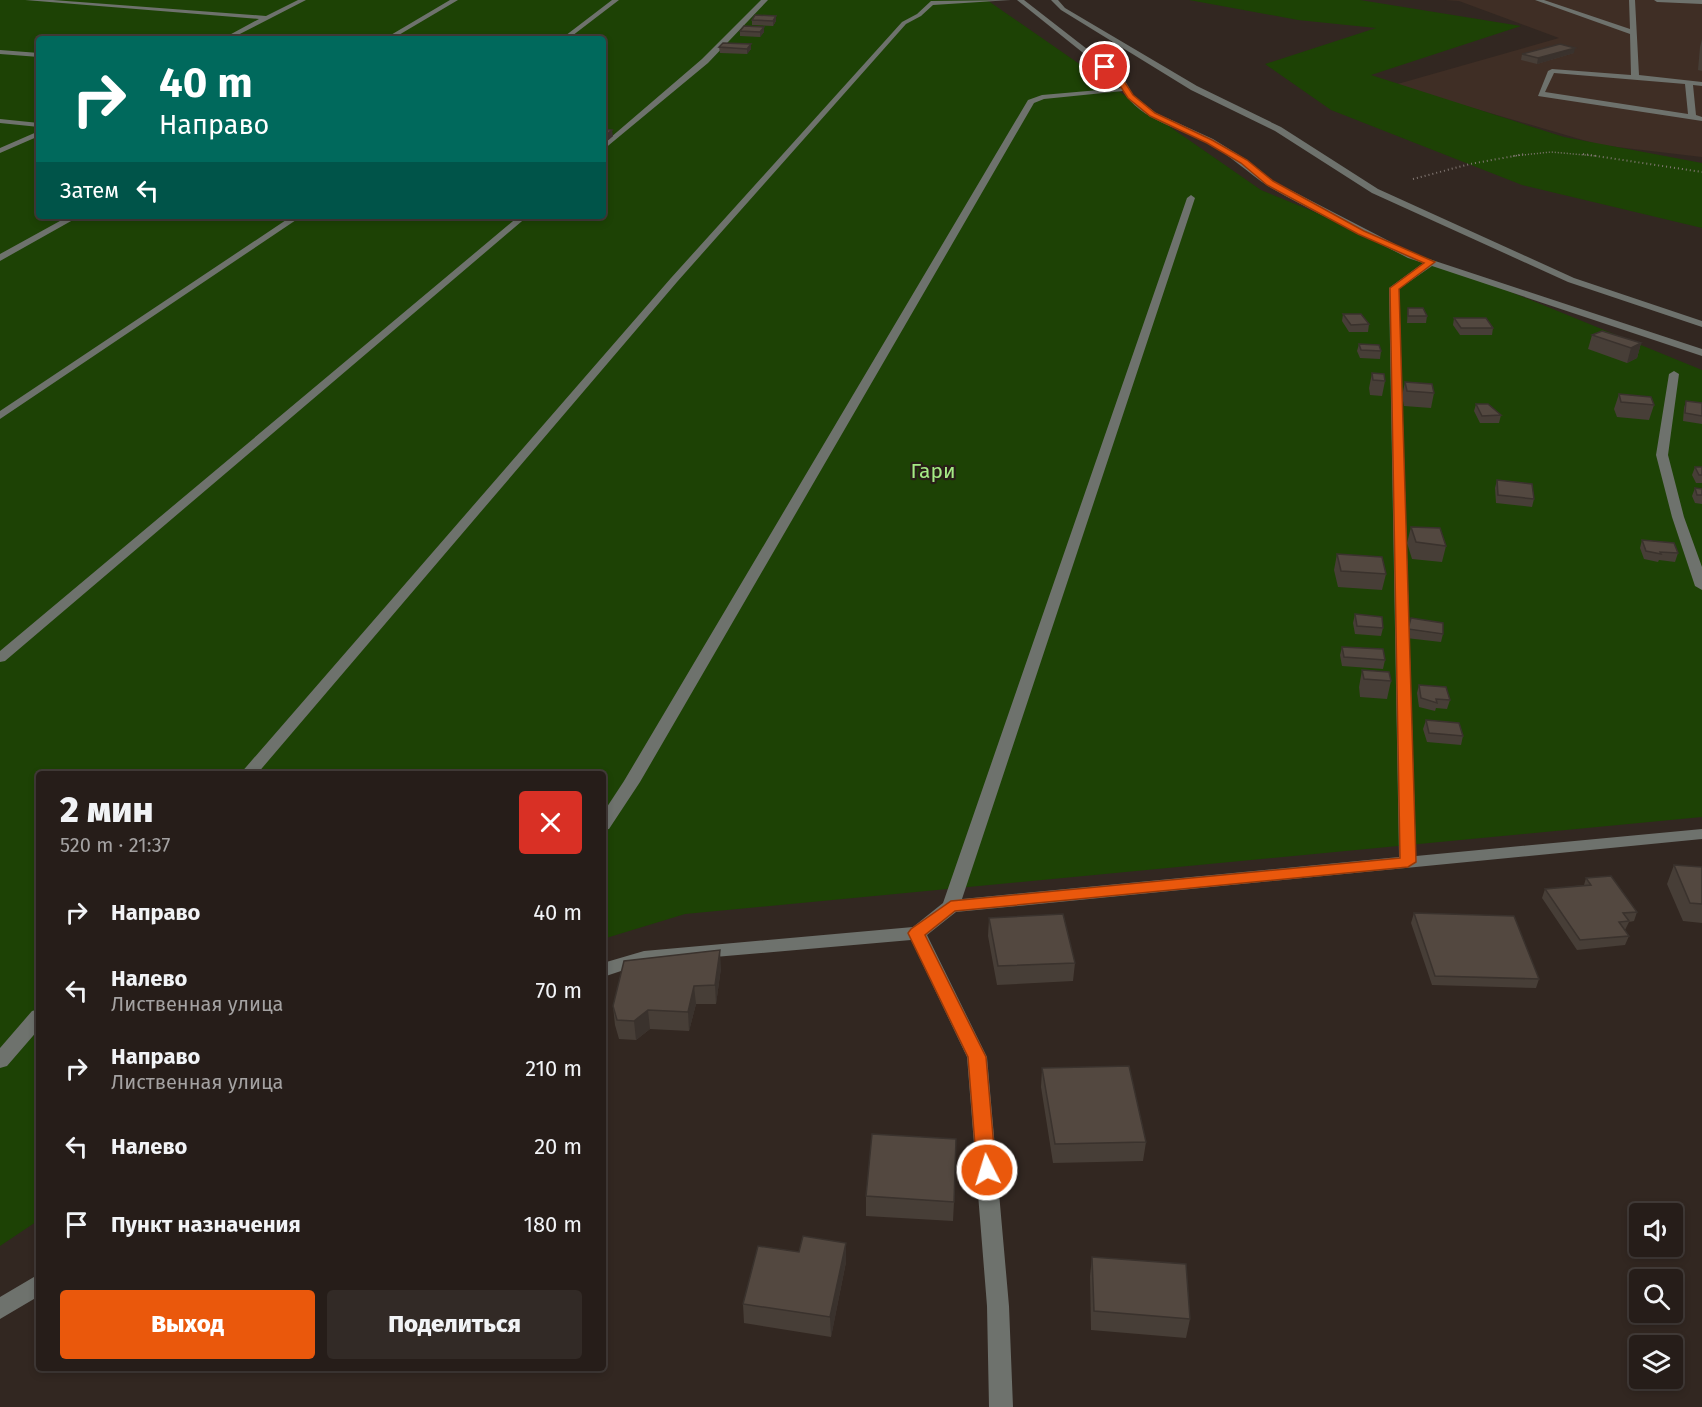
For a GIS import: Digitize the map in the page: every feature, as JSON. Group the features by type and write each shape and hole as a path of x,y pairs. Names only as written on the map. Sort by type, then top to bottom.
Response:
{"street":[{"path":"28,0 266,18"},
{"path":"231,36 303,0"},
{"path":"392,36 455,0"},
{"path":"568,36 616,0"},
{"path":"606,145 705,61 765,0"},
{"path":"251,771 674,280 904,24 919,15 932,3 1008,0"},
{"path":"1020,0 1120,80 1130,96 1153,115 1210,141 1244,162 1270,183 1361,232 1411,256 1702,352"},
{"path":"1054,0 1064,9 1194,88 1278,129 1375,191 1571,280 1702,324"},
{"path":"1538,0 1634,33"},
{"path":"1632,0 1635,77"},
{"path":"1657,0 1702,2"},
{"path":"0,52 36,55"},
{"path":"1702,84 1552,71 1541,94 1702,119"},
{"path":"1689,83 1692,117"},
{"path":"606,821 632,782 1031,102 1042,97 1120,90"},
{"path":"0,121 36,124"},
{"path":"0,151 36,134"},
{"path":"951,906 1191,198"},
{"path":"0,258 71,219"},
{"path":"0,416 294,219"},
{"path":"0,658 520,219"},
{"path":"1408,862 1394,288 1431,262"},
{"path":"1674,374 1662,455 1678,517 1702,586"},
{"path":"606,969 644,957 916,933 951,906 1702,834"},
{"path":"916,933 977,1057 998,1306 1001,1407"},
{"path":"0,1061 36,1019"},
{"path":"0,1308 36,1286"}],"path":[{"path":"1375,191 1460,165 1498,158 1568,153 1702,172"}],"shaded area":[{"path":"1445,0 1702,0 1702,157 1600,145 1394,85 1559,38 1459,1"}],"green space":[{"name":"Гари","path":"0,0 987,0 1261,190 1702,370 1702,817 685,914 606,938 606,771 36,771 36,1222 0,1246"},
{"path":"1189,0 1360,0 1521,26 1371,75 1564,137 1702,163 1702,228 1522,185 1331,110 1265,64 1376,28 1298,20"}],"building":[{"path":"755,15 776,16 773,21 752,20"},
{"path":"744,26 764,27 760,32 740,31"},
{"path":"723,43 751,44 747,49 719,47"},
{"path":"1560,44 1575,48 1538,58 1522,54"},
{"path":"1408,308 1423,308 1427,316 1408,316"},
{"path":"1343,314 1361,314 1369,324 1351,325"},
{"path":"1454,318 1486,318 1493,328 1461,328"},
{"path":"1602,331 1641,343 1631,348 1592,335"},
{"path":"1359,344 1379,345 1381,351 1361,350"},
{"path":"1372,373 1384,374 1385,381 1373,380"},
{"path":"1405,382 1432,384 1434,393 1407,391"},
{"path":"1619,394 1651,397 1654,405 1621,402"},
{"path":"1686,401 1702,403 1702,416 1685,413"},
{"path":"1476,404 1488,404 1501,415 1482,416"},
{"path":"1695,467 1702,467 1702,475 1699,475"},
{"path":"1497,480 1532,484 1534,499 1498,495"},
{"path":"1695,488 1702,489 1702,495 1697,495"},
{"path":"1411,527 1440,528 1446,546 1416,542"},
{"path":"1642,540 1674,543 1678,553 1660,552 1661,554 1646,551"},
{"path":"1337,554 1382,557 1386,574 1341,571"},
{"path":"1355,614 1382,617 1383,628 1357,626"},
{"path":"1411,618 1443,623 1443,634 1408,629"},
{"path":"1342,647 1383,649 1385,660 1344,657"},
{"path":"1362,670 1389,672 1391,681 1364,679"},
{"path":"1419,685 1446,687 1450,700 1436,699 1437,703 1421,698"},
{"path":"1426,720 1459,723 1463,736 1429,733"},
{"path":"1674,865 1702,867 1702,904 1690,903"},
{"path":"1611,876 1637,912 1623,913 1629,921 1619,922 1629,936 1580,940 1545,889 1591,885 1586,878"},
{"path":"1414,913 1514,916 1539,979 1435,976"},
{"path":"1063,914 1075,963 998,966 989,918"},
{"path":"720,950 715,985 694,986 688,1012 648,1010 634,1021 617,1020 613,1006 624,961"},
{"path":"1129,1066 1146,1142 1055,1144 1042,1068"},
{"path":"872,1134 956,1139 954,1202 866,1196"},
{"path":"803,1236 846,1243 830,1317 743,1304 758,1246 799,1252"},
{"path":"1092,1257 1186,1264 1190,1319 1094,1311"}],"route":[{"path":"987,1170 977,1057 916,933 951,906 1408,862 1394,288 1431,262 1411,256 1361,232 1270,183 1244,162 1210,141 1153,115 1130,96 1120,80 1105,67"}]}
